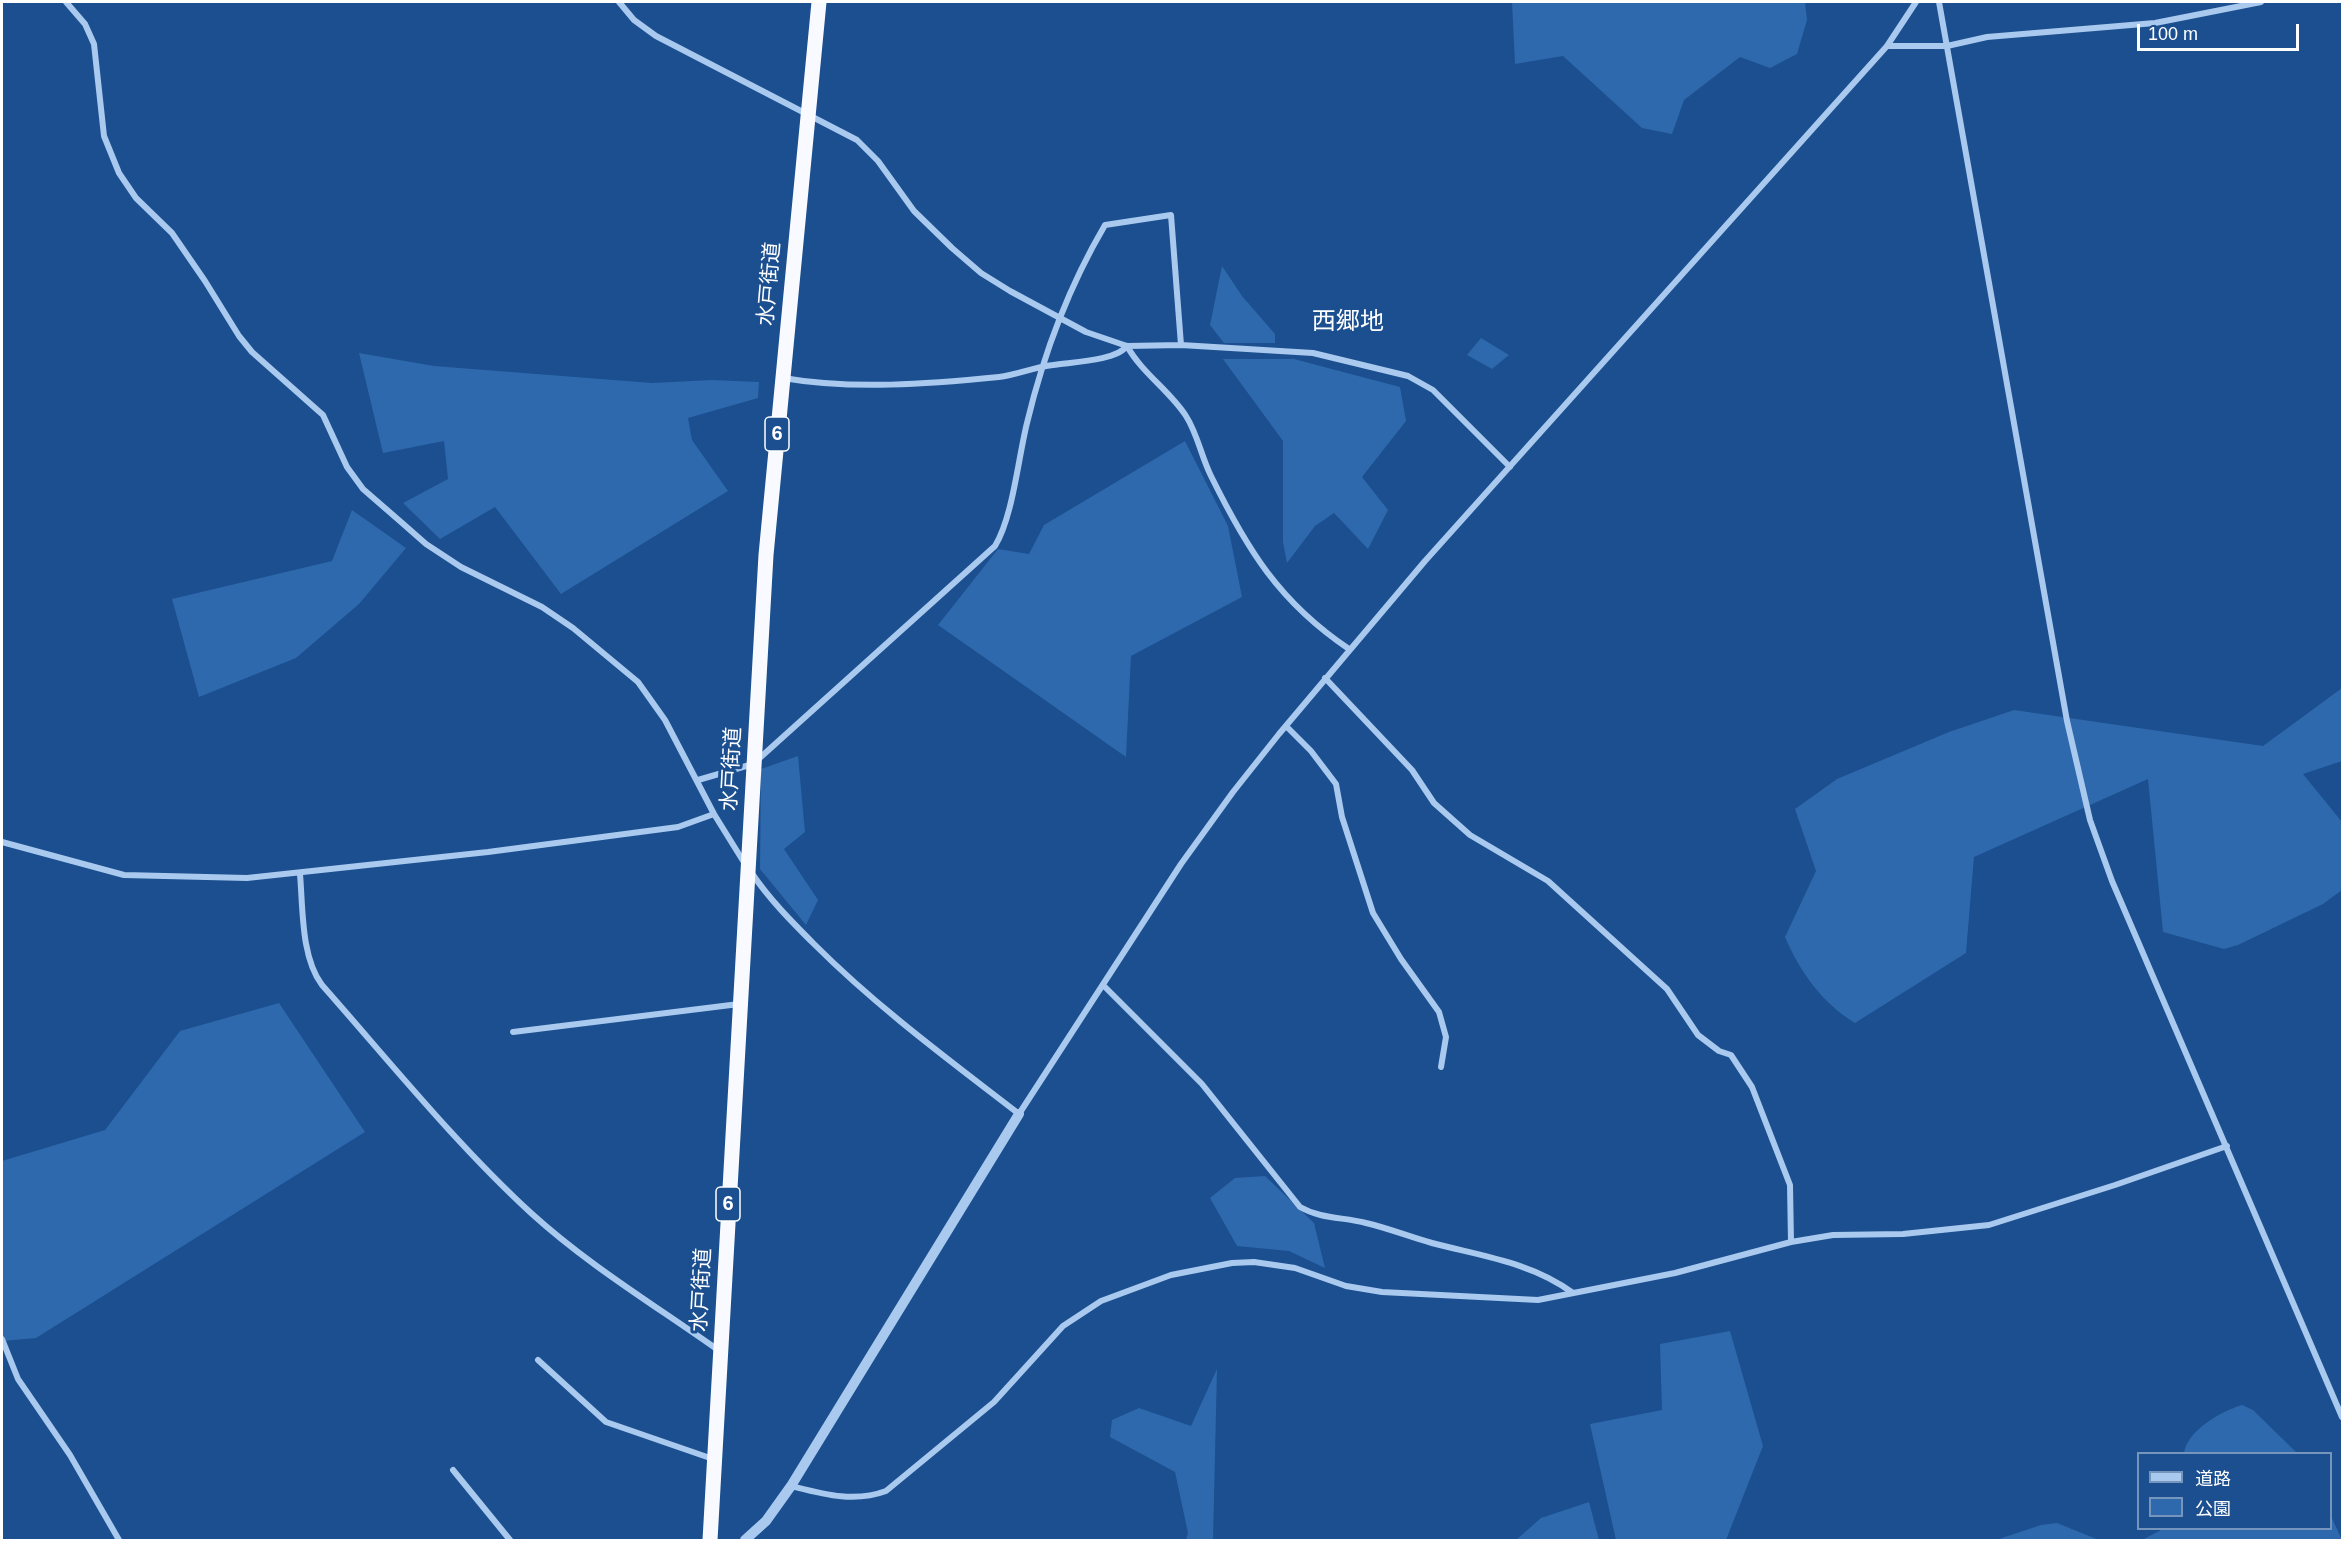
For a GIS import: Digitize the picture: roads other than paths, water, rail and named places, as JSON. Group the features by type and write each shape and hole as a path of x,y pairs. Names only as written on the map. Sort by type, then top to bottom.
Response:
{"highway":[{"name":"水戸街道","path":"710,1540 766,555 819,2"}],"street":[{"path":"66,2 85,24 94,44 104,136 119,174 136,198 172,233 252,352 323,415 347,467 363,489 426,544 461,567 542,607 573,628 638,682 665,720 714,814 748,868 792,922 829,959 903,1025 1019,1114"},
{"path":"619,2 634,20 656,36 857,140 867,149 935,233 981,273 1058,318 1101,339 1127,346 1181,345 1313,352 1408,376 1433,390 1510,467"},
{"path":"745,1540 766,1521 791,1486 1019,1114 1188,855 1233,792 1349,649 1887,46 1916,2"},
{"path":"1939,2 2079,784 2112,882 2343,1417"},
{"path":"1887,46 1947,46 1987,37 2155,23 2261,2"},
{"path":"698,780 753,764 995,546 1008,518 1012,487 1042,366 1058,318 1078,270 1105,225 1171,215 1181,345"},
{"path":"1127,346 1185,414 1199,439 1210,474 1270,579 1285,596 1349,649"},
{"path":"782,378 825,383 888,384 1001,377 1042,366 1110,356 1123,352 1127,346"},
{"path":"1325,678 1412,770 1441,809 1470,835 1548,881 1667,989 1698,1035 1719,1050 1731,1055 1752,1087 1790,1185 1791,1242"},
{"path":"1286,726 1311,751 1335,784 1345,828 1373,913 1401,960 1439,1012 1446,1037 1441,1067"},
{"path":"2,842 103,870 142,877 247,878 300,874 678,827 714,814"},
{"path":"300,874 311,963 315,976 329,994 470,1152 532,1214 595,1264 720,1351"},
{"path":"1103,985 1202,1084 1300,1207 1318,1216 1354,1220 1430,1243 1495,1256 1517,1264 1573,1293"},
{"path":"513,1032 739,1004"},
{"path":"791,1486 825,1495 852,1498 871,1497 886,1491 994,1402 1044,1344 1070,1321 1101,1300 1200,1268 1232,1263 1275,1263 1346,1286 1410,1295 1451,1294 1538,1300 1675,1273 1791,1242 1833,1235 1903,1234 1989,1225 2227,1146"},
{"path":"2,1339 18,1379 70,1455 119,1540"},
{"path":"538,1360 606,1422 714,1459"},
{"path":"453,1470 510,1540"}],"district":[{"name":"西郷地","path":"1348,322"}]}
